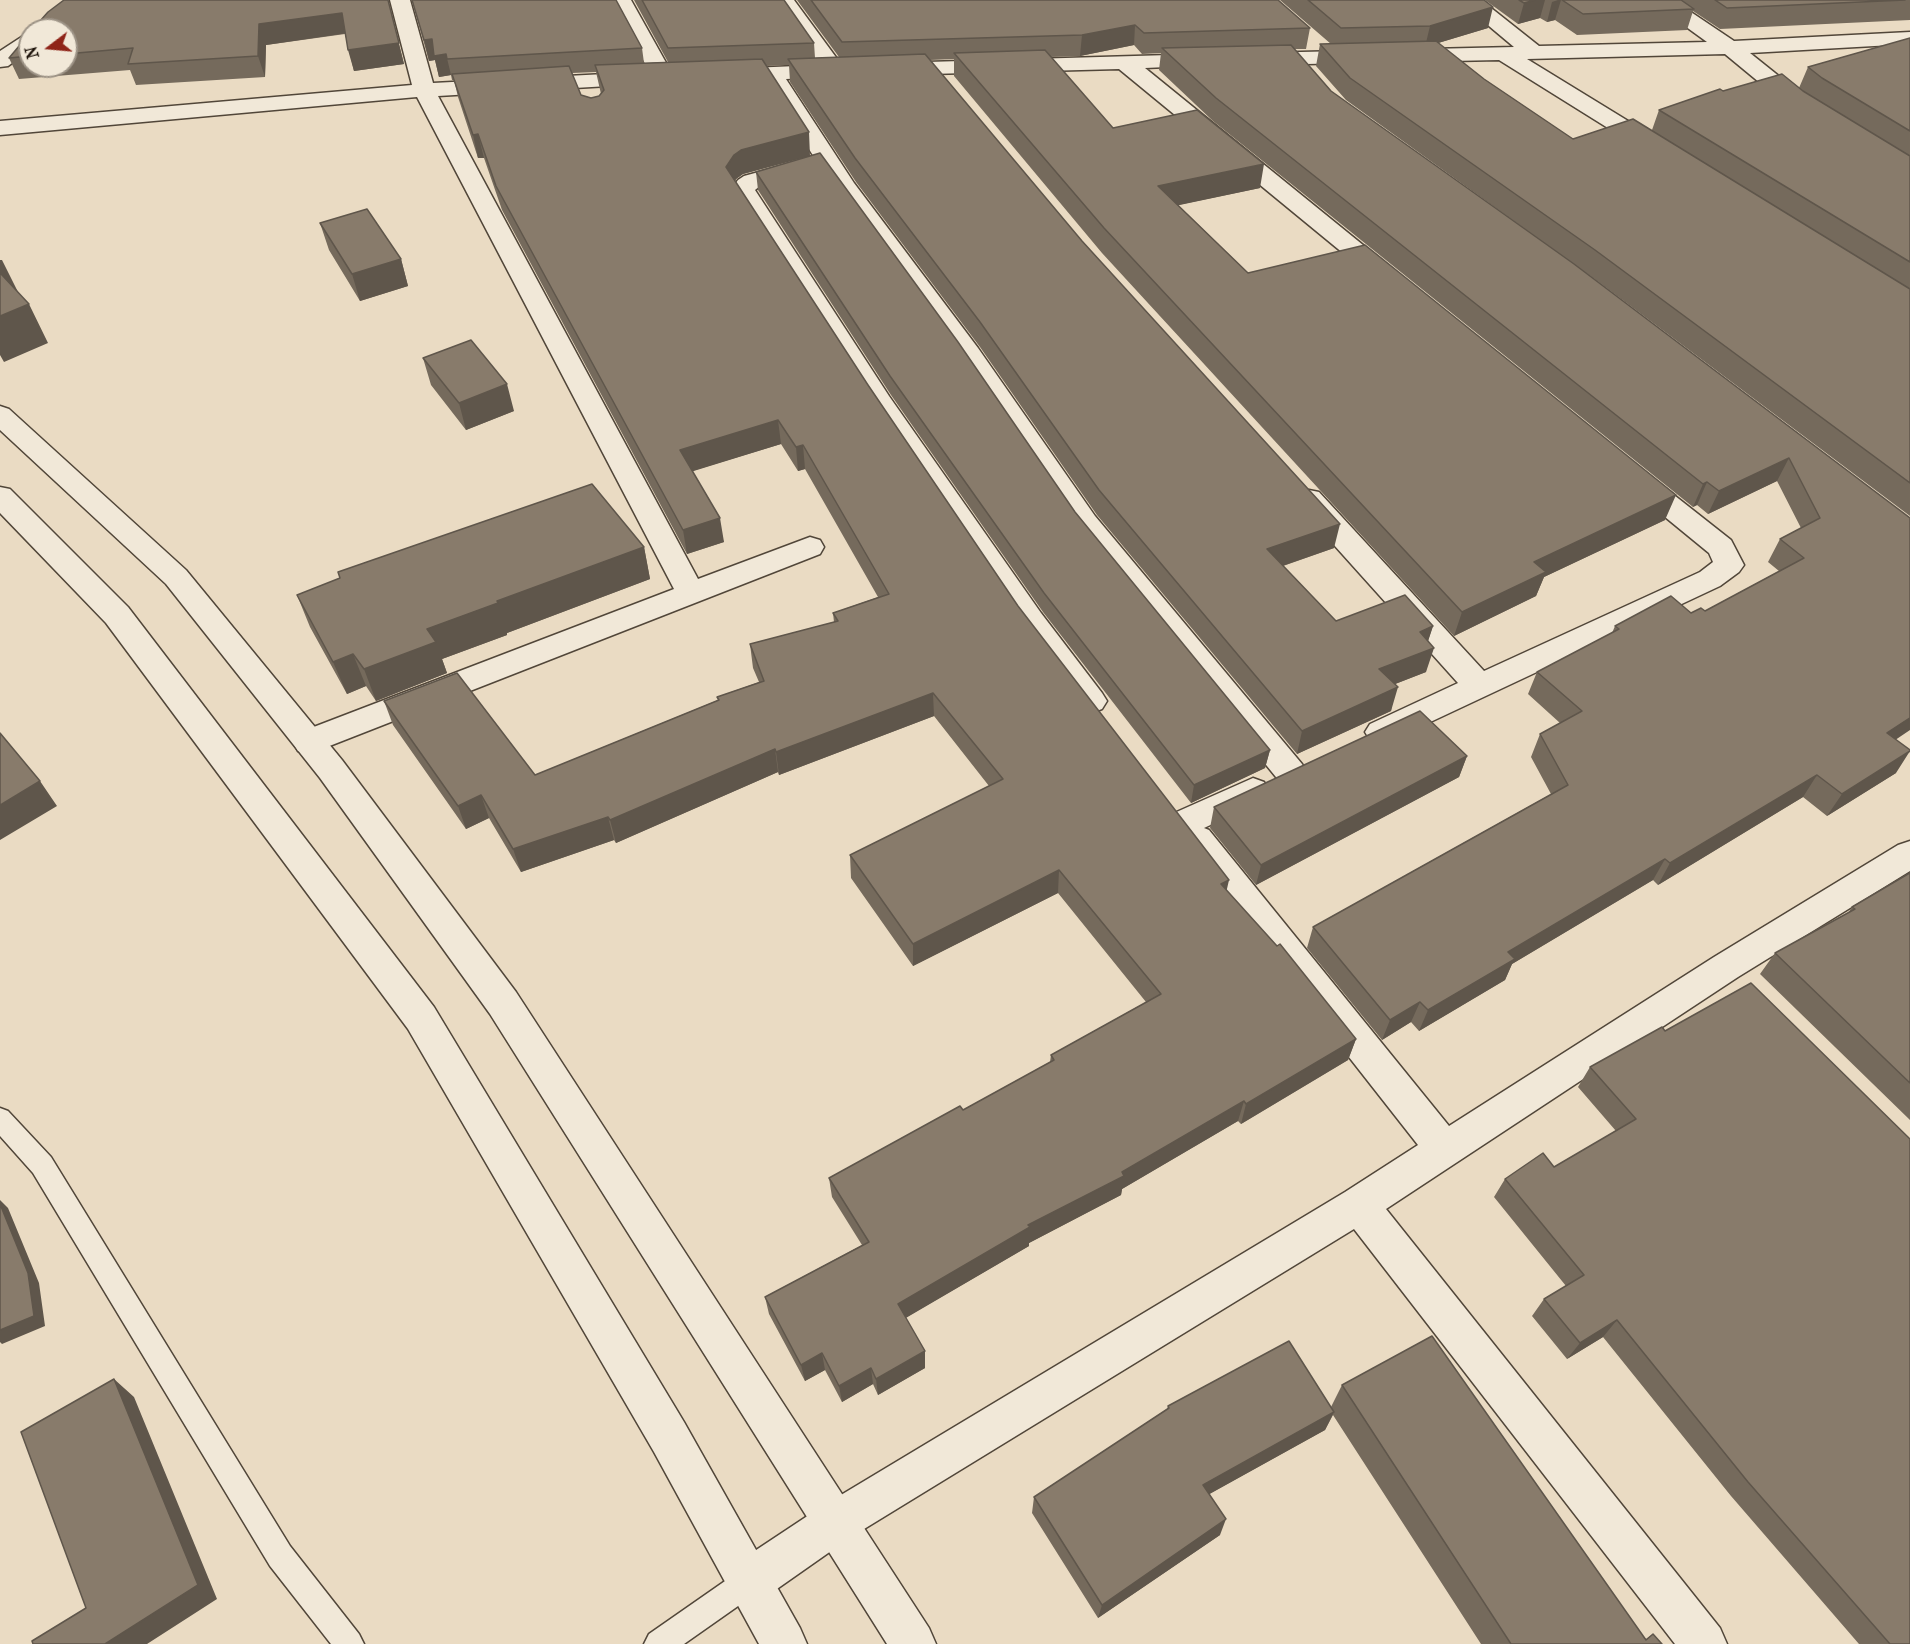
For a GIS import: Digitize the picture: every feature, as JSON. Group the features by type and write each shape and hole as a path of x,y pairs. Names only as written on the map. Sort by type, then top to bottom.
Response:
{"street":[{"path":"400,0 424,90 691,593"},
{"path":"621,0 663,77"},
{"path":"784,0 835,71"},
{"path":"1468,0 1535,53"},
{"path":"1659,0 1730,48 1822,119"},
{"path":"1307,36 1331,57"},
{"path":"706,75 1232,59 1730,48 1910,38"},
{"path":"0,61 18,48"},
{"path":"1501,52 1671,157"},
{"path":"1294,58 1317,86"},
{"path":"1124,62 1408,294"},
{"path":"932,68 955,95"},
{"path":"771,74 828,160 969,354 1085,523 1302,769 1177,814 1445,1150"},
{"path":"0,128 424,90 685,76"},
{"path":"583,80 591,101"},
{"path":"828,160 752,181 743,190 879,402 1030,621 1107,722"},
{"path":"0,415 176,577 309,742 503,1003 914,1644"},
{"path":"1354,744 1710,579 1730,565 1720,547 1619,465"},
{"path":"1289,477 1479,686"},
{"path":"0,496 117,615 421,1018 669,1437 784,1644"},
{"path":"309,742 810,547"},
{"path":"748,1582 836,1522 1359,1206 1445,1150 1739,980 1910,854"},
{"path":"1359,1206 1704,1644"}],"lane":[{"path":"0,1119 42,1165 280,1556 349,1644"},
{"path":"659,1644 748,1582"}],"building":[{"path":"64,0 388,0 399,43 348,50 342,13 259,24 258,56 128,64 133,48 78,53 78,18 43,18"},
{"path":"412,0 616,0 642,48 447,59 446,54 434,56 432,39 424,40"},
{"path":"642,0 784,0 814,43 668,48"},
{"path":"811,0 1278,0 1310,28 1144,33 1135,25 1082,35 842,42"},
{"path":"1308,0 1484,0 1493,7 1430,26 1341,28"},
{"path":"1519,0 1535,0 1524,3"},
{"path":"1562,0 1681,0 1694,9 1583,14"},
{"path":"1715,0 1905,0 1727,8"},
{"path":"1910,38 1910,131 1822,78 1808,67"},
{"path":"1436,41 1484,79 1573,139 1633,119 1910,289 1910,483 1595,250 1350,78 1320,44"},
{"path":"1291,45 1331,91 1574,264 1910,518 1910,718 1887,733 1910,751 1842,794 1817,775 1670,863 1665,859 1508,952 1515,959 1428,1010 1420,1002 1390,1020 1313,927 1568,785 1540,734 1582,711 1537,672 1619,629 1615,626 1671,596 1691,613 1701,608 1705,611 1804,558 1780,539 1820,518 1789,458 1719,491 1707,482 1703,484 1216,98 1162,48"},
{"path":"18,47 18,57 9,58"},
{"path":"1045,50 1113,128 1197,110 1264,164 1158,186 1248,273 1365,245 1676,495 1534,562 1546,572 1462,612 1104,228 954,53"},
{"path":"925,54 1082,241 1340,524 1267,549 1336,621 1405,595 1433,626 1420,632 1434,648 1379,669 1398,687 1302,731 1099,490 980,322 855,158 788,59"},
{"path":"762,59 809,132 741,150 734,155 726,167 868,385 1018,606 1229,880 1221,884 1277,946 1280,944 1356,1039 1246,1104 1244,1101 1122,1172 1124,1176 1028,1225 1030,1227 898,1304 925,1351 876,1379 871,1368 839,1386 822,1353 801,1365 765,1297 869,1242 829,1178 960,1106 963,1110 1054,1060 1051,1055 1161,994 1059,870 913,944 850,855 1003,779 933,693 776,752 775,749 610,820 608,817 513,849 481,795 458,806 384,701 457,673 535,775 719,700 717,697 764,681 750,644 838,621 833,613 889,594 803,445 796,447 778,420 680,450 720,518 683,530 496,186 478,134 473,135 452,74 569,66 581,95 591,98 599,96 604,90 595,65"},
{"path":"1782,74 1803,91 1910,156 1910,262 1659,110 1720,89 1723,91"},
{"path":"820,153 958,342 1075,512 1270,750 1194,785 1044,593 890,376 756,172"},
{"path":"367,209 401,259 352,274 320,223"},
{"path":"0,273 29,304 0,316"},
{"path":"471,340 507,384 459,403 423,358"},
{"path":"592,484 644,547 427,629 436,642 364,669 353,654 333,662 297,595 340,578 338,572"},
{"path":"1420,711 1467,756 1261,865 1214,807"},
{"path":"0,733 40,781 0,805"},
{"path":"1910,873 1910,1083 1775,953 1855,909 1852,907"},
{"path":"1751,983 1910,1139 1910,1644 1890,1644 1748,1482 1617,1320 1580,1343 1544,1299 1584,1275 1505,1179 1543,1153 1554,1167 1636,1119 1590,1067 1662,1027 1665,1031"},
{"path":"0,1204 28,1273 34,1316 0,1330"},
{"path":"1432,1336 1646,1640 1653,1634 1662,1644 1511,1644 1342,1385"},
{"path":"1289,1341 1334,1412 1203,1485 1226,1519 1102,1605 1034,1497 1169,1408 1168,1406"},
{"path":"114,1379 198,1585 105,1644 33,1644 32,1641 86,1608 21,1432"}]}
